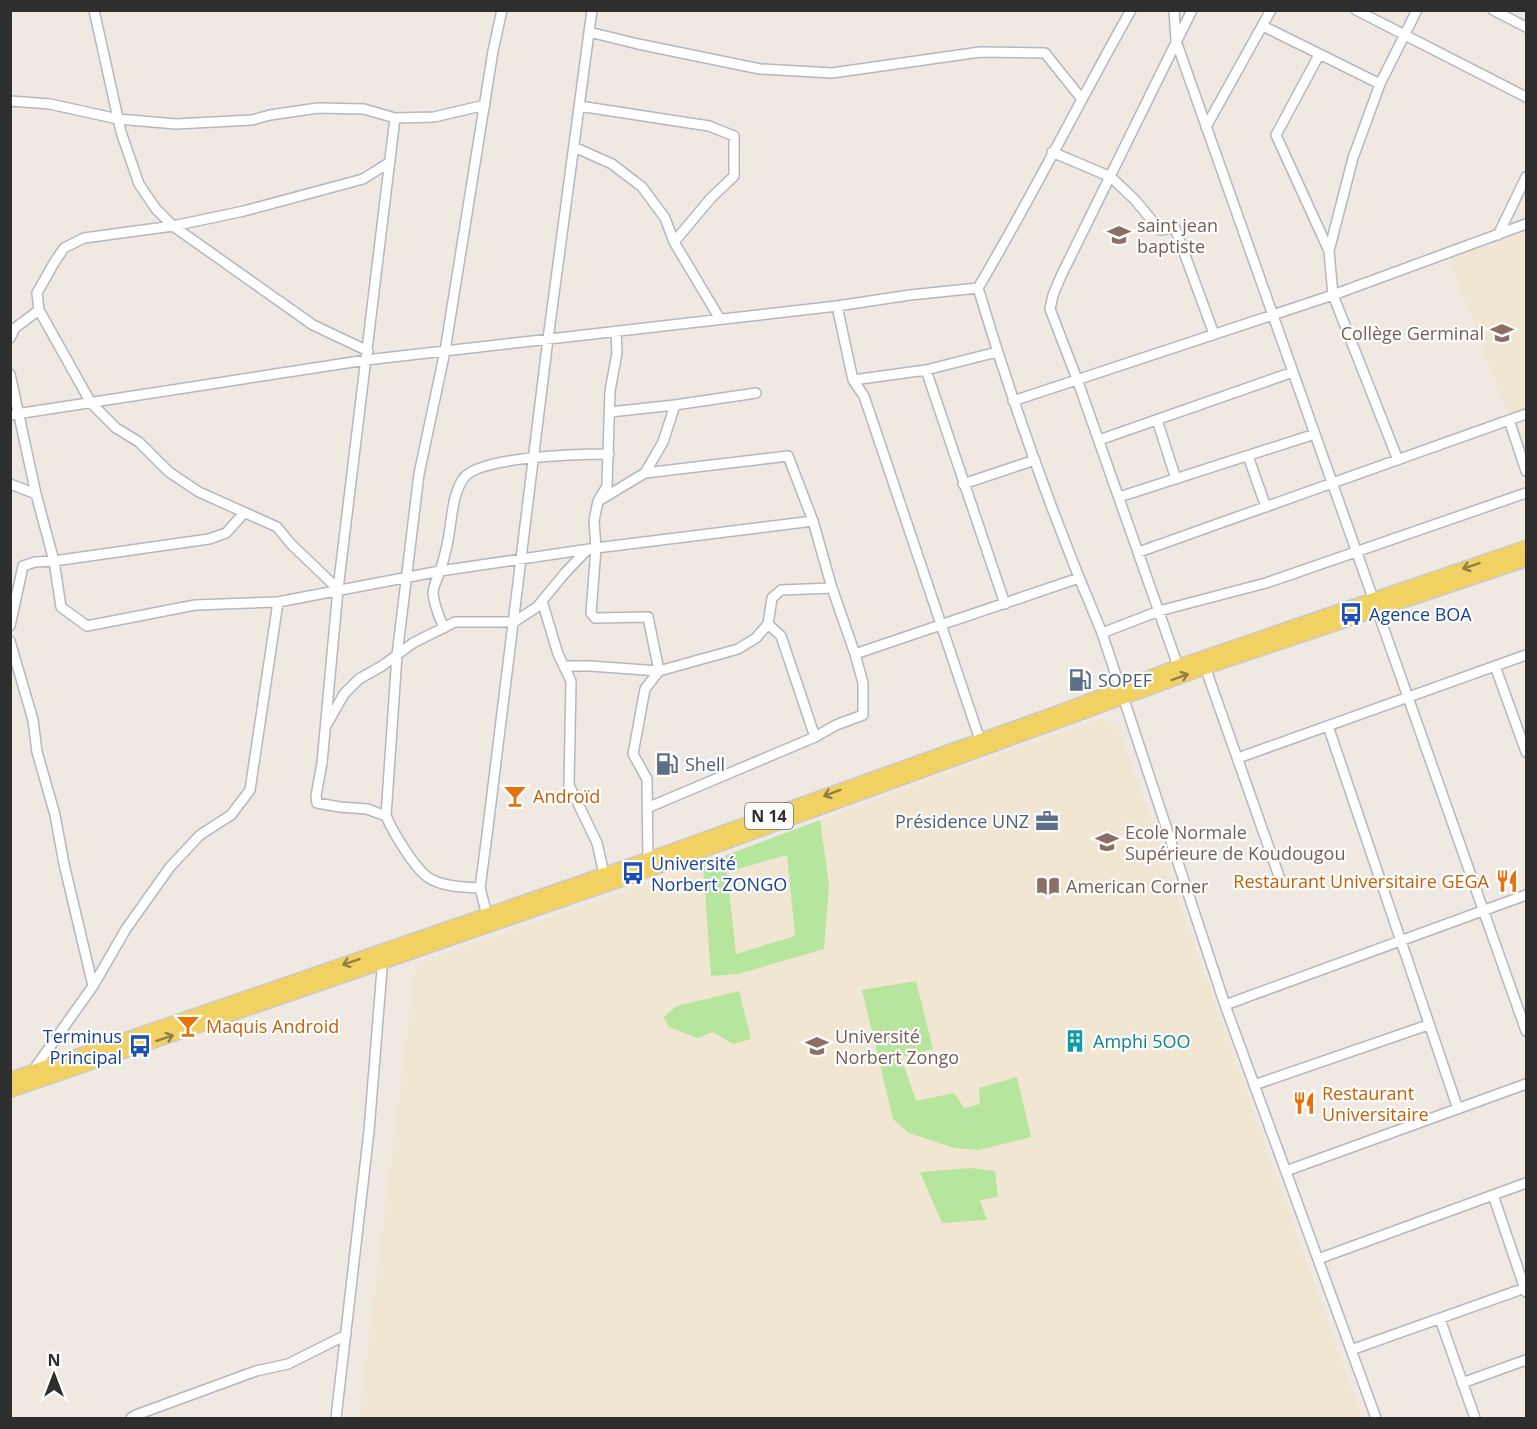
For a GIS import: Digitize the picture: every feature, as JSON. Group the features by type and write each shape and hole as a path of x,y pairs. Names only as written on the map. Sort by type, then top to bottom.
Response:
{"main road":[{"name":"N 14","path":"1375,605 1527,547"},
{"name":"N 14","path":"10,1079 664,865 982,748 1203,663 1375,605 1527,560"},
{"name":"N 14","path":"10,1091 383,957 487,915 980,740 1121,693 1178,666 1203,663"}],"street":[{"path":"94,10 118,118 140,184 156,209 173,226 313,325 367,356"},
{"path":"480,888 453,885 429,878 411,858 392,830 386,816 398,655 419,474 445,351 502,10"},
{"path":"487,915 480,888 548,339 592,10"},
{"path":"1131,10 978,288 1013,401 1078,578 1102,633 1225,1005 1376,1419"},
{"path":"1174,10 1176,41 1527,1031"},
{"path":"1178,666 1099,440 1050,309 1060,276 1192,10"},
{"path":"1206,127 1271,10"},
{"path":"1356,10 1527,97"},
{"path":"1329,251 1353,158 1380,84 1417,10"},
{"path":"1493,10 1527,27"},
{"path":"1263,26 1380,84"},
{"path":"589,32 760,69 822,73 980,52 1045,53 1081,98"},
{"path":"1319,55 1276,135 1329,251 1333,295 1398,460"},
{"path":"10,101 50,104 118,118 176,124 252,120 318,108 364,109 395,118 434,117 485,105"},
{"path":"579,106 709,126 734,136 734,176 711,198 674,242"},
{"path":"386,816 367,809 316,803 316,796 322,763 338,590 395,118"},
{"path":"574,147 612,164 642,187 665,218 674,242 720,319"},
{"path":"1052,152 1111,177 1135,200 1160,230 1175,228 1214,334"},
{"path":"338,590 277,527 199,492 169,472 139,442 116,428 91,403 39,310 36,293 64,248 84,238 173,226 244,211 363,179 390,162"},
{"path":"1498,235 1527,177"},
{"path":"1013,401 1333,295 1527,224"},
{"path":"15,415 367,356 445,351 978,288"},
{"path":"837,306 853,380 864,396 980,740"},
{"path":"10,338 15,328 39,310"},
{"path":"616,331 616,353 610,391 607,486 598,501 594,521 591,613 595,618 648,617 659,671 645,689 633,754 647,779 648,859"},
{"path":"853,380 926,370 997,352"},
{"path":"926,370 1005,604"},
{"path":"1099,440 1293,372"},
{"path":"10,374 15,415 54,561 61,607 87,626 195,604 278,602 440,571 813,521"},
{"path":"610,412 756,393"},
{"path":"645,473 663,442 675,405"},
{"path":"1139,552 1527,414"},
{"path":"1157,420 1176,479"},
{"path":"1509,420 1527,471"},
{"path":"1119,497 1315,434"},
{"path":"444,628 433,591 450,532 457,490 464,476 490,465 535,458 574,454 609,454"},
{"path":"598,501 645,473 788,456 813,521 863,683 863,715 647,808"},
{"path":"1248,456 1266,507"},
{"path":"963,484 1035,460"},
{"path":"10,484 36,494"},
{"path":"1102,633 1160,611 1266,583 1527,493"},
{"path":"10,626 23,566 35,562 209,539 226,533 244,513"},
{"path":"326,725 344,694 359,679 413,643 455,622 514,621 537,607 565,573 592,549"},
{"path":"855,654 1078,578"},
{"path":"564,666 659,671 738,649 756,638 768,624 772,598 782,590 832,588"},
{"path":"542,601 571,681 569,785 597,843 603,874"},
{"path":"32,1072 93,986 126,929 170,867 200,835 231,815 250,790 278,602"},
{"path":"768,624 782,636 815,737"},
{"path":"10,641 33,720 36,752 55,815 64,864 93,986"},
{"path":"1238,758 1527,655"},
{"path":"1203,663 1281,882"},
{"path":"1495,666 1527,752"},
{"path":"1328,726 1399,941 1458,1109"},
{"path":"1225,1005 1527,895"},
{"path":"336,1419 369,1131 383,957"},
{"path":"1254,1085 1428,1025"},
{"path":"1286,1172 1527,1084"},
{"path":"1318,1259 1527,1183"},
{"path":"1351,1350 1440,1318 1526,1291 1494,1195"},
{"path":"1440,1318 1475,1419"},
{"path":"131,1419 136,1415 256,1371 288,1364 346,1335"},
{"path":"1462,1383 1527,1360"}],"shaded area":[{"name":"Collège Germinal","path":"1526,232 1526,407 1508,414 1449,259"},
{"name":"Université Norbert Zongo","path":"1101,719 1117,725 1362,1418 359,1418 415,970 421,962 703,864 987,758"}],"green space":[{"path":"820,820 829,885 824,949 738,974 711,976 703,864","holes":["787,855 795,936 736,954 727,872"]},
{"path":"916,981 933,1049 901,1057 916,1101 954,1093 964,1108 980,1104 979,1088 1017,1077 1031,1137 979,1150 954,1148 909,1133 893,1119 862,990"},
{"path":"739,991 751,1039 733,1044 713,1032 698,1038 669,1027 663,1017 677,1006"},
{"path":"970,1168 995,1171 998,1197 980,1200 987,1220 942,1223 920,1172"}],"place":[{"name":"saint jean baptiste","path":"1119,235"},
{"name":"Collège Germinal","path":"1502,333"},
{"name":"Agence BOA","path":"1351,614"},
{"name":"SOPEF","path":"1080,680"},
{"name":"Shell","path":"667,764"},
{"name":"Androïd","path":"515,796"},
{"name":"Présidence UNZ","path":"1047,821"},
{"name":"Ecole Normale Supérieure de Koudougou","path":"1107,842"},
{"name":"Université Norbert ZONGO","path":"633,873"},
{"name":"Restaurant Universitaire GEGA","path":"1507,881"},
{"name":"American Corner","path":"1048,886"},
{"name":"Maquis Android","path":"188,1026"},
{"name":"Amphi 5OO","path":"1075,1041"},
{"name":"Terminus Principal","path":"140,1046"},
{"name":"Université Norbert Zongo","path":"817,1046"},
{"name":"Restaurant Universitaire","path":"1304,1103"}]}
